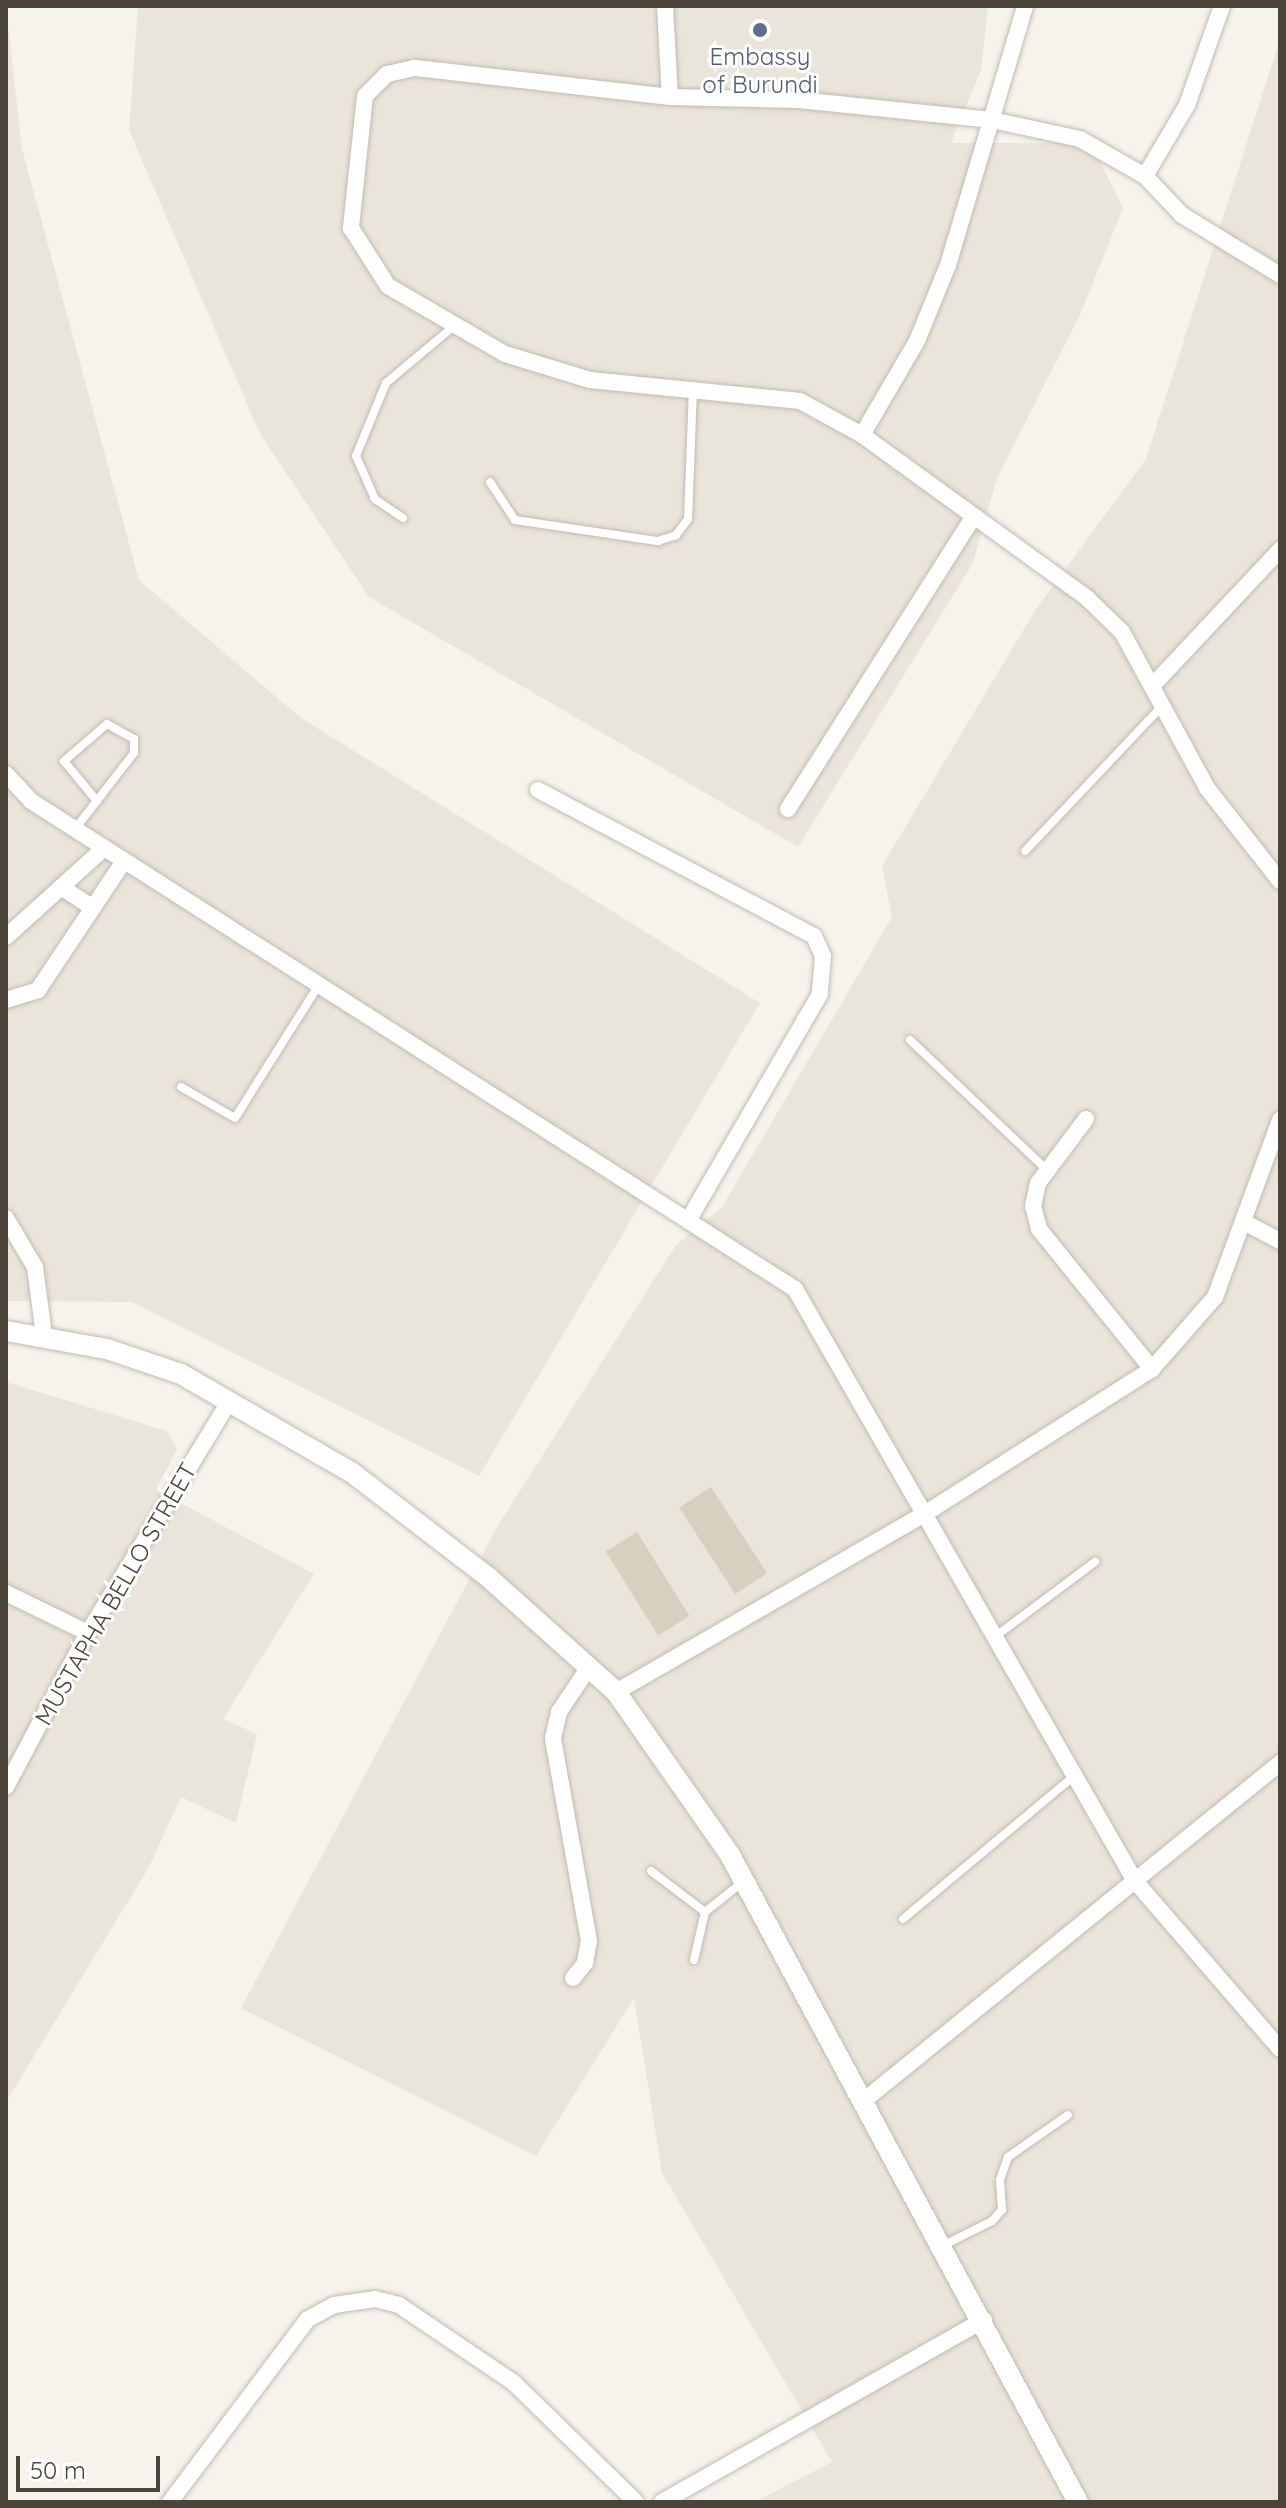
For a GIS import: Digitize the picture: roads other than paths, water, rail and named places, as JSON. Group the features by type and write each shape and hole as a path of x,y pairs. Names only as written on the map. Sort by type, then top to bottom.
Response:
{"street":[{"path":"665,6 670,97"},
{"path":"862,435 917,341 992,120 1025,6"},
{"path":"1145,176 1187,105 1222,6"},
{"path":"1280,275 1206,233 1145,176 1080,139 992,120 799,100 670,97 414,68 375,83 360,111 351,228 388,286 505,354 590,380 693,387 800,401 862,435 1087,598 1122,632 1154,684 1207,788 1280,881"},
{"path":"788,809 973,517"},
{"path":"1154,684 1280,550"},
{"path":"8,784 318,986 691,1216 795,1289 1135,1881 1280,2049"},
{"path":"538,790 814,936 823,956 820,994 691,1216"},
{"path":"6,937 104,848"},
{"path":"6,1000 38,990 124,861"},
{"path":"61,887 93,908"},
{"path":"1086,1119 1047,1170 1033,1206 1039,1229 1152,1369"},
{"path":"616,1692 926,1513 1152,1369 1215,1297 1246,1223 1280,1120"},
{"path":"6,1218 35,1267 44,1335"},
{"path":"1246,1223 1280,1241"},
{"path":"6,1331 44,1335 181,1374 351,1472 488,1577 616,1692 745,1880 867,2098 1078,2502"},
{"name":"MUSTAPHA BELLO STREET","path":"6,1787 88,1633 229,1402"},
{"path":"6,1593 88,1633"},
{"path":"573,1978 585,1963 589,1941 553,1738 559,1712 589,1667"},
{"path":"867,2098 1280,1763"},
{"path":"170,2502 308,2319 334,2305 375,2299 399,2305 514,2383 636,2502"},
{"path":"662,2502 984,2320"}],"lane":[{"path":"403,518 375,499 356,456 386,383 454,326"},
{"path":"490,482 515,520 658,541 676,535 688,519 693,387"},
{"path":"1025,851 1164,704"},
{"path":"75,829 97,801 136,745 107,724 64,761 97,801"},
{"path":"181,1087 235,1118 318,986"},
{"path":"910,1040 1047,1170"},
{"path":"996,1636 1095,1562"},
{"path":"903,1919 1075,1775"},
{"path":"651,1871 705,1912"},
{"path":"694,1960 705,1912 745,1880"},
{"path":"944,2245 1002,2210 1000,2180 1008,2157 1068,2115"}],"place":[{"name":"Embassy of Burundi","path":"760,30"}]}
